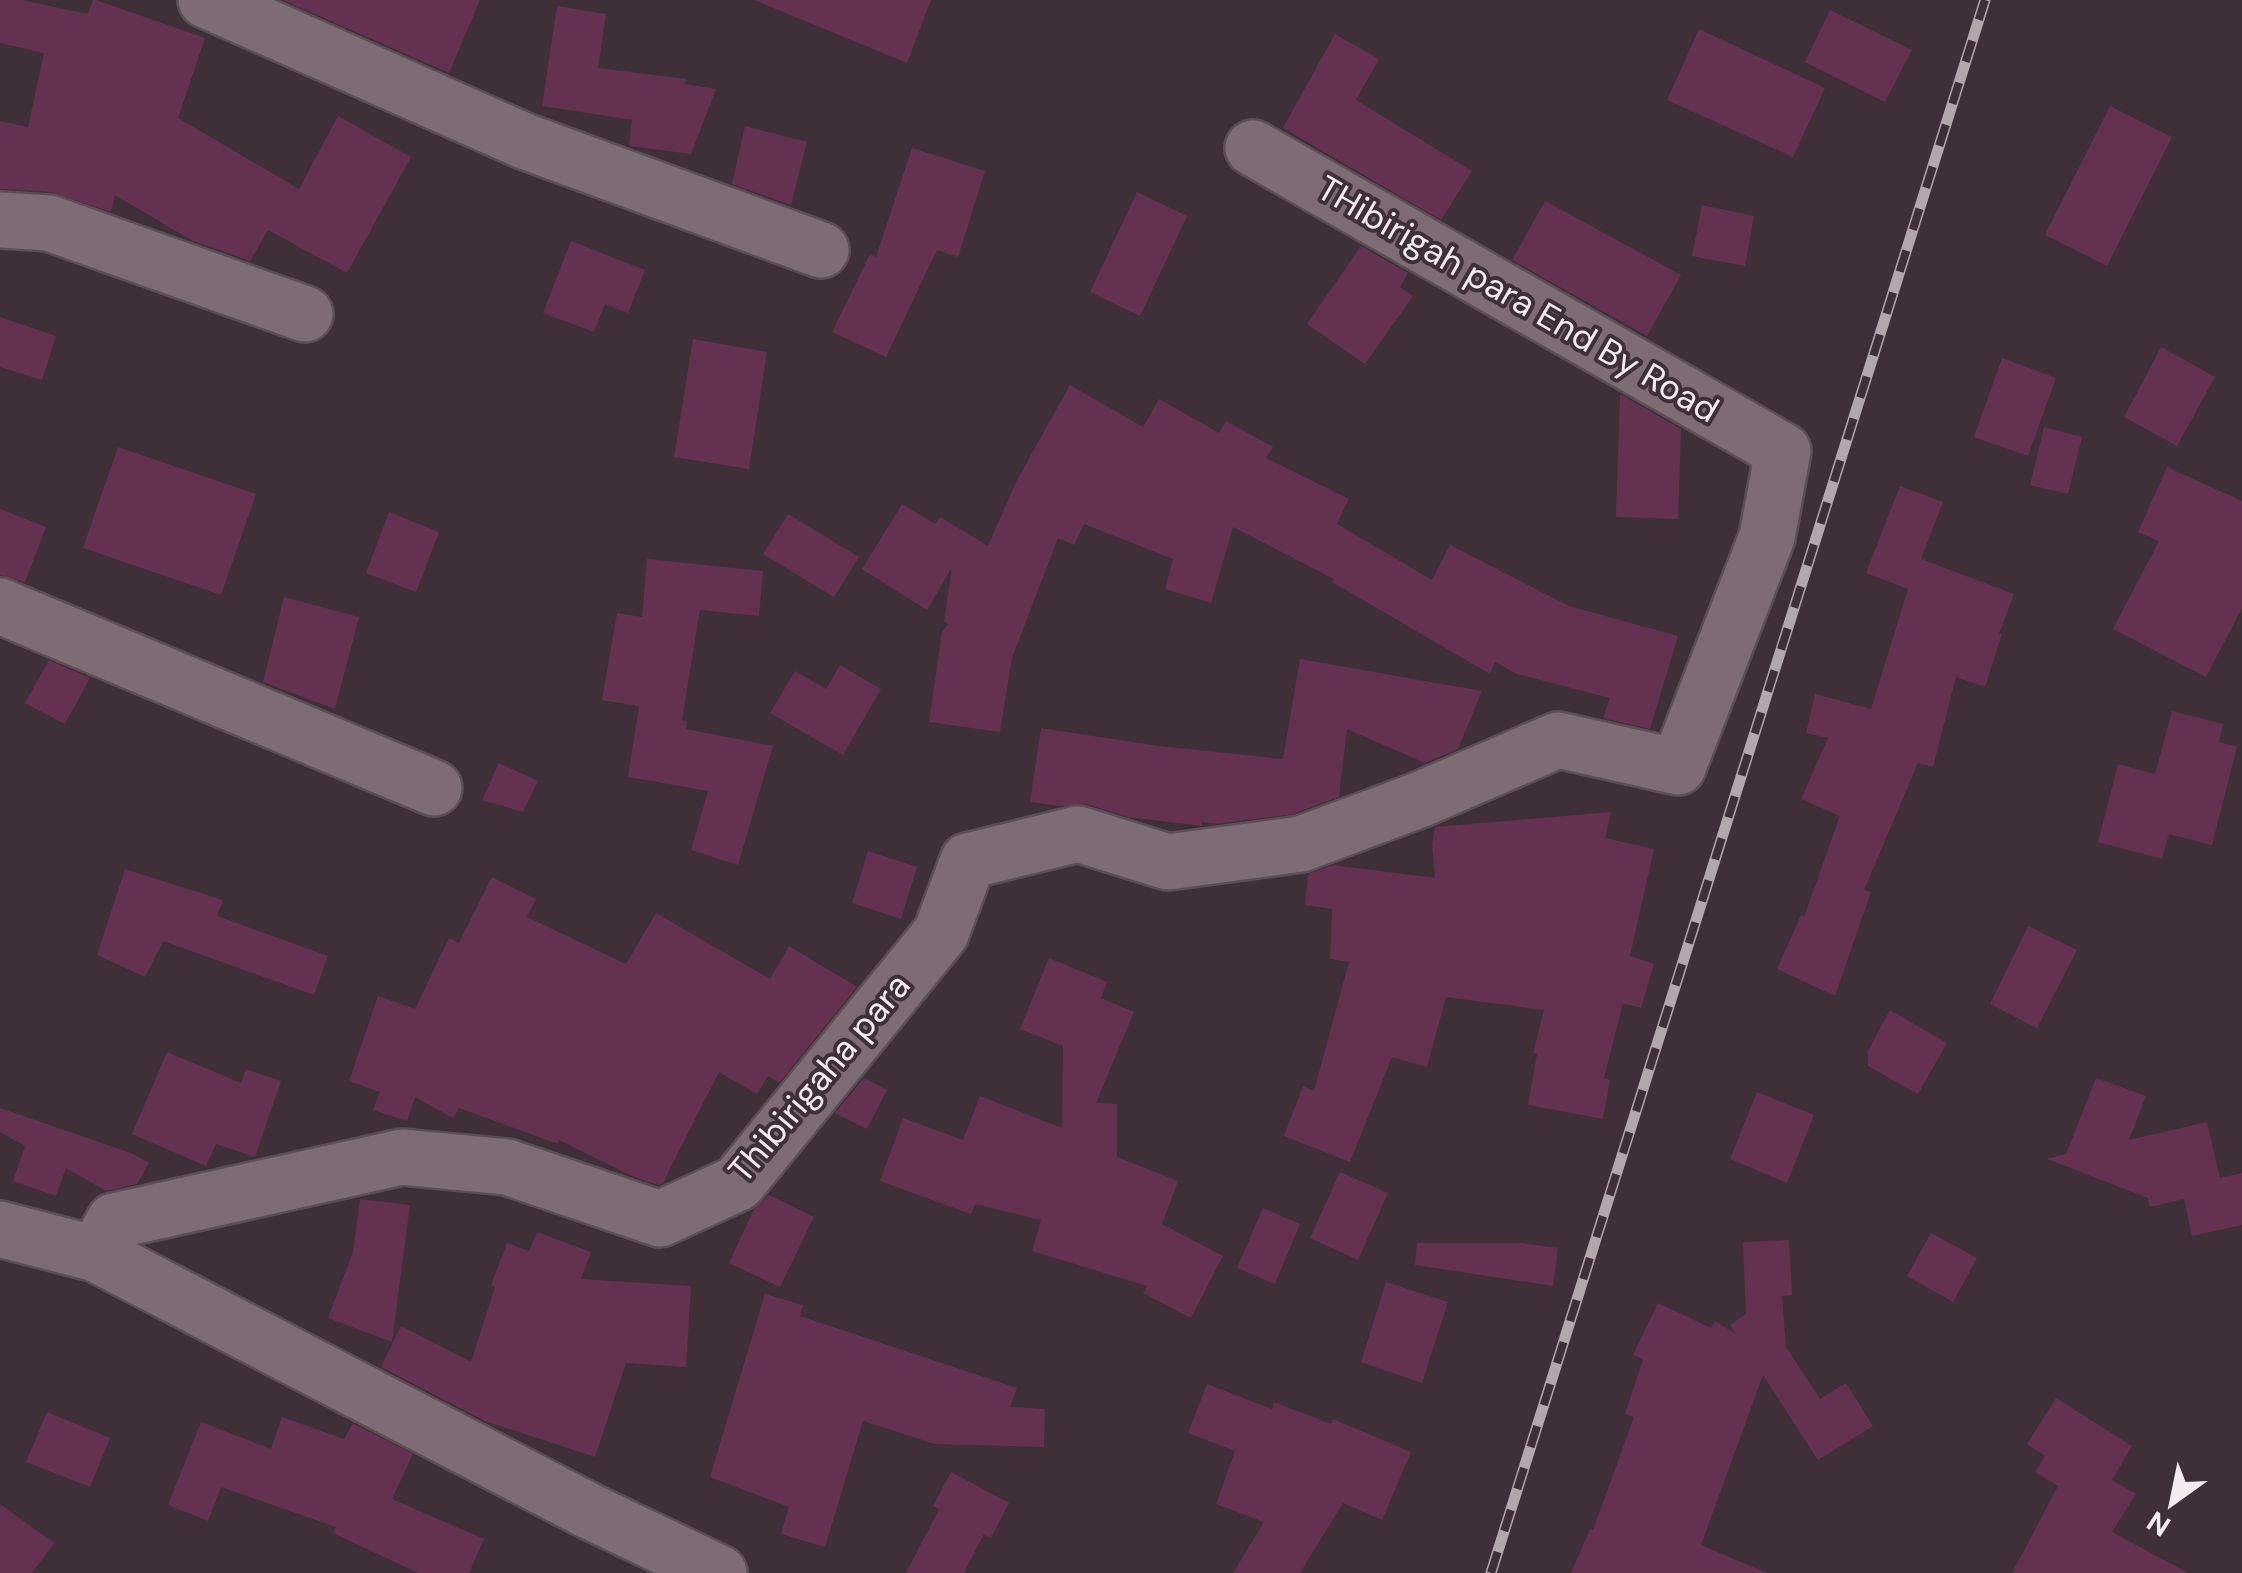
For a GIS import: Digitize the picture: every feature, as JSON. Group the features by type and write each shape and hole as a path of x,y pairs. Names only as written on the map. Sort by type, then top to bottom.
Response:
{"street":[{"path":"206,0 524,141 821,250"},
{"name":"THibirigah para End By Road","path":"1253,148 1783,450 1768,537 1678,767 1558,740 1419,800"},
{"path":"0,220 49,222 305,314"},
{"path":"0,606 434,788"},
{"name":"Thibirigaha para","path":"96,1254 114,1221 402,1157 507,1167 660,1218 738,1183 941,933 968,861 1078,834 1168,862 1301,844 1419,800"},
{"path":"0,1228 96,1254 589,1512 719,1573"}],"building":[{"path":"0,0 22,0 88,14 96,0 205,38 178,118 299,189 338,116 411,157 347,273 268,230 250,261 191,240 115,195 111,212 51,192 0,189 0,121 28,127 44,53 0,43"},
{"path":"283,0 480,0 449,73"},
{"path":"754,0 931,0 907,63"},
{"path":"557,6 606,14 598,68 686,79 685,84 716,89 691,154 629,146 632,120 542,106"},
{"path":"1830,10 1912,50 1885,102 1805,62"},
{"path":"1699,29 1825,88 1793,157 1667,100"},
{"path":"1335,34 1379,59 1356,100 1472,171 1441,220 1283,128"},
{"path":"2110,106 2172,137 2107,266 2045,235"},
{"path":"745,126 807,142 791,205 732,184"},
{"path":"912,148 985,171 958,257 937,250 886,357 832,332 870,254 876,257"},
{"path":"1137,192 1187,216 1140,316 1090,292"},
{"path":"1545,201 1681,275 1647,336 1512,260"},
{"path":"1702,205 1754,216 1745,266 1692,256"},
{"path":"571,241 645,270 628,313 605,304 594,332 543,313"},
{"path":"1361,246 1408,273 1400,287 1413,296 1365,364 1307,324"},
{"path":"0,317 56,336 42,380 0,367"},
{"path":"693,339 767,352 749,469 674,457"},
{"path":"2161,347 2215,377 2177,446 2124,417"},
{"path":"2002,358 2056,378 2028,456 1974,437"},
{"path":"1070,385 1143,427 1159,399 1219,433 1226,421 1273,447 1266,458 1349,499 1337,524 1432,580 1450,545 1569,606 1678,636 1650,729 1603,718 1610,698 1517,674 1495,662 1490,674 1332,582 1334,579 1233,527 1211,603 1165,589 1173,559 1084,524 1074,545 1058,538 1012,658 1000,732 929,722 942,632 948,624 944,621 952,567 927,610 862,569 902,504 935,524 940,517 988,546 1016,482"},
{"path":"1620,394 1681,429 1678,519 1616,517"},
{"path":"2044,427 2082,437 2068,494 2030,485"},
{"path":"118,447 256,494 221,595 83,548"},
{"path":"2167,467 2242,501 2242,608 2206,677 2113,629 2159,541 2138,532"},
{"path":"1900,486 1943,502 1921,559 2014,594 1985,687 1956,677 1933,767 1918,763 1864,890 1871,892 1835,996 1777,969 1801,915 1804,917 1840,816 1801,799 1828,738 1806,733 1815,694 1871,709 1908,589 1866,573"},
{"path":"0,509 46,527 25,582 0,575"},
{"path":"389,512 439,532 416,592 366,573"},
{"path":"788,514 859,557 834,597 763,554"},
{"path":"647,559 763,571 759,616 700,610 682,720 687,721 686,729 773,746 738,865 691,850 708,791 628,777 639,706 602,700 617,613 642,617"},
{"path":"284,597 359,617 335,709 263,682"},
{"path":"1300,659 1482,691 1458,749 1425,763 1347,729 1339,797 1293,814 1216,824 1202,822 1202,826 1128,817 1086,804 1030,802 1041,728 1283,759"},
{"path":"49,660 90,678 65,724 25,703"},
{"path":"840,665 881,689 843,755 770,713 795,671 826,689"},
{"path":"2172,711 2223,724 2219,742 2237,747 2212,845 2169,834 2162,859 2098,842 2118,764 2155,774"},
{"path":"499,763 538,781 523,812 482,800"},
{"path":"1611,812 1605,838 1654,849 1630,956 1654,964 1641,1008 1623,1003 1604,1078 1610,1080 1603,1119 1528,1105 1537,1054 1533,1053 1544,1010 1446,997 1427,1067 1392,1057 1350,1162 1284,1136 1303,1086 1314,1091 1349,962 1330,959 1332,909 1305,905 1308,874 1333,865 1435,878 1435,827"},
{"path":"868,851 917,867 901,919 852,903"},
{"path":"125,869 223,900 217,916 328,956 314,995 163,941 145,977 97,955"},
{"path":"492,877 536,899 527,917 626,964 656,913 770,979 789,946 857,987 779,1083 768,1076 757,1094 719,1072 663,1183 658,1185 559,1140 558,1144 459,1108 453,1118 415,1097 407,1121 373,1110 380,1092 349,1081 378,996 415,1009 449,938 459,943"},
{"path":"2028,926 2077,950 2037,1028 1990,1004"},
{"path":"1049,958 1107,982 1101,998 1134,1012 1096,1103 1117,1104 1117,1157 1178,1181 1162,1224 1223,1256 1191,1318 1143,1293 1147,1286 1032,1251 1041,1220 975,1204 971,1214 880,1181 903,1118 963,1140 980,1096 1062,1128 1063,1046 1020,1029"},
{"path":"1890,1010 1947,1043 1918,1094 1868,1066 1868,1051"},
{"path":"167,1052 241,1083 246,1069 281,1081 255,1157 216,1144 206,1166 132,1134"},
{"path":"864,1078 887,1090 867,1129 835,1113"},
{"path":"2096,1078 2146,1096 2129,1140 2207,1122 2220,1178 2242,1173 2242,1225 2192,1236 2184,1199 2150,1207 2148,1198 2047,1159 2066,1154"},
{"path":"1757,1092 1814,1115 1787,1183 1730,1159"},
{"path":"0,1108 131,1153 149,1163 137,1184 106,1191 66,1168 56,1196 13,1181 25,1146 0,1132"},
{"path":"1340,1172 1388,1193 1358,1260 1310,1238"},
{"path":"769,1195 814,1217 780,1287 729,1263 754,1209"},
{"path":"360,1199 410,1205 392,1342 328,1318 353,1252"},
{"path":"1263,1208 1300,1224 1275,1284 1237,1268"},
{"path":"537,1232 591,1252 581,1279 691,1286 686,1367 626,1363 595,1457 485,1421 381,1367 401,1326 471,1362 495,1287 491,1285 507,1243 529,1251"},
{"path":"1931,1233 1977,1258 1953,1302 1907,1276"},
{"path":"1789,1240 1792,1295 1782,1296 1786,1347 1820,1399 1846,1383 1873,1426 1818,1460 1763,1375 1701,1545 1767,1573 1571,1573 1590,1529 1593,1530 1634,1417 1625,1414 1643,1359 1633,1355 1658,1303 1711,1328 1715,1321 1736,1334 1730,1325 1746,1314 1743,1242"},
{"path":"1417,1243 1521,1243 1558,1248 1553,1286 1415,1265"},
{"path":"1386,1282 1448,1302 1422,1383 1361,1362"},
{"path":"765,1294 803,1305 800,1316 1017,1388 1010,1407 1045,1409 1044,1447 935,1444 863,1421 825,1547 781,1534 789,1507 710,1477"},
{"path":"1207,1384 1272,1409 1274,1402 1331,1424 1333,1419 1411,1452 1382,1520 1343,1503 1300,1573 1233,1573 1264,1522 1216,1504 1235,1451 1188,1433"},
{"path":"2056,1398 2132,1446 2112,1480 2136,1494 2112,1532 2188,1573 2012,1573 2058,1486 2035,1472 2045,1456 2027,1444"},
{"path":"47,1412 110,1438 90,1487 26,1462"},
{"path":"282,1417 344,1439 353,1423 413,1454 392,1499 484,1539 469,1573 418,1573 333,1533 336,1527 221,1487 208,1521 168,1505 201,1422 271,1449"},
{"path":"951,1472 1009,1503 991,1538 984,1534 964,1573 906,1573 939,1509 933,1506"},
{"path":"0,1504 54,1543 32,1573 0,1573"}],"railway":[{"path":"1491,1573 1985,0"}]}
